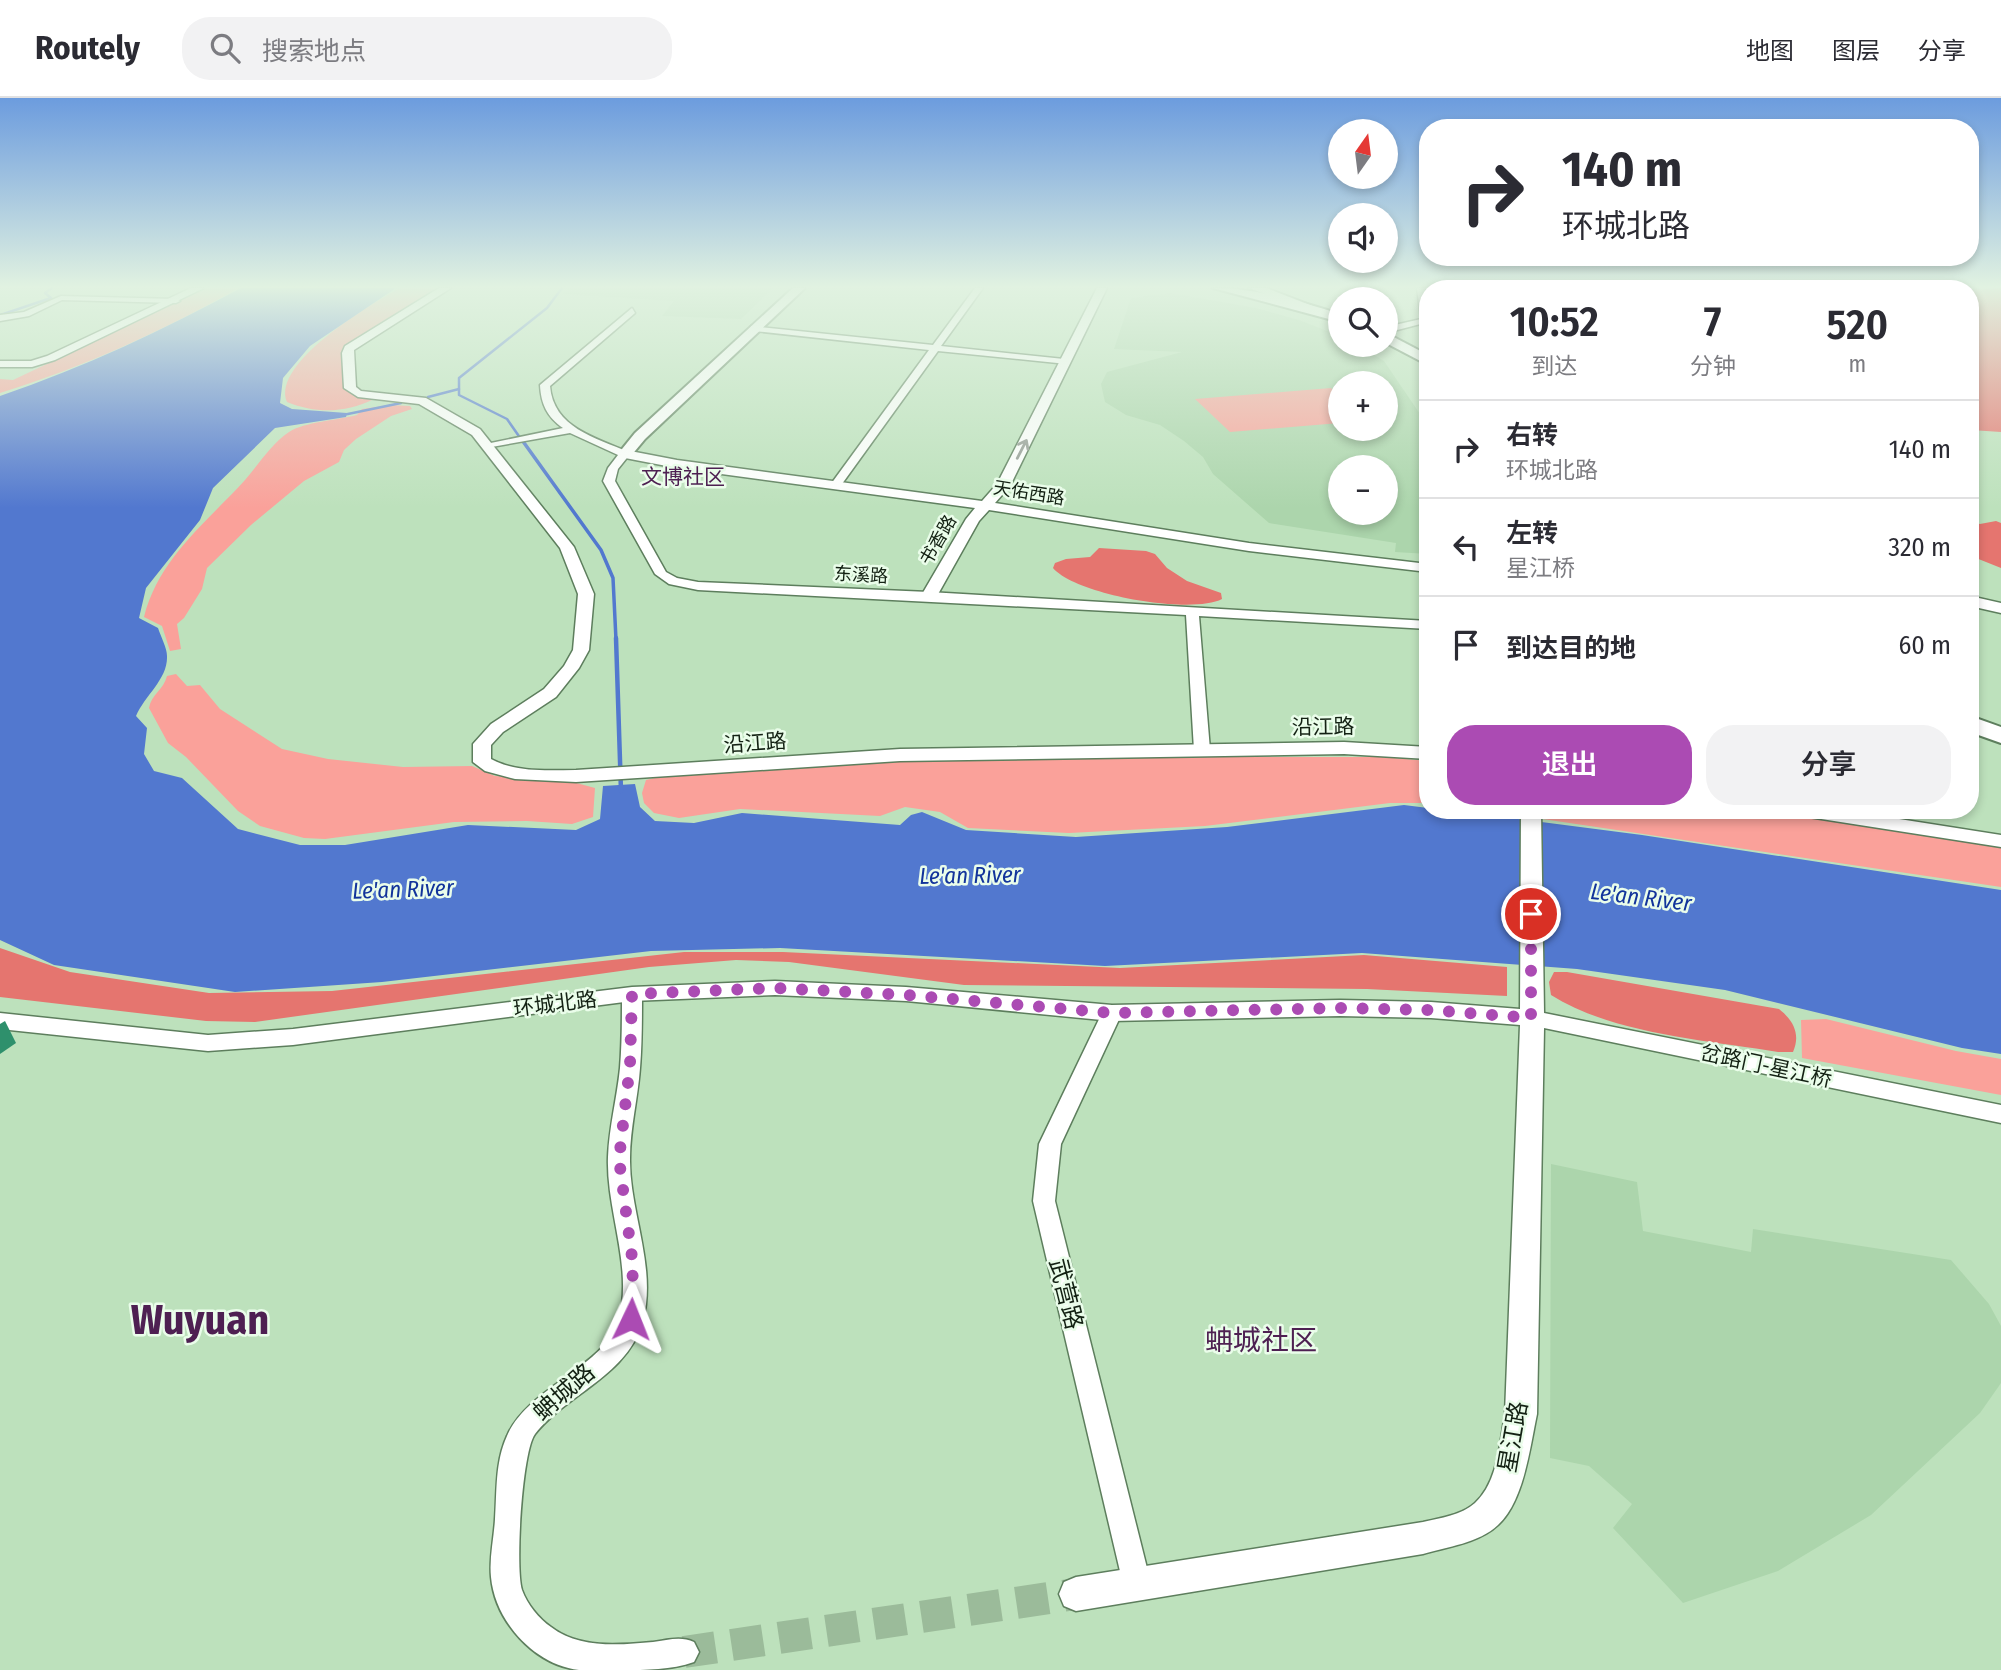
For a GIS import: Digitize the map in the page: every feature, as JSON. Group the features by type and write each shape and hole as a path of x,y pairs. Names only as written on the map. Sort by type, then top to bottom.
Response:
{"main road":[{"path":"625,454 640,436 719,361"},
{"path":"1979,727 2001,736"}],"street":[{"path":"0,365 38,361"},
{"path":"347,361 349,388 358,394 410,398 432,405 476,432 486,445 570,430"},
{"path":"573,361 545,385 544,393 556,419 570,430 625,454"},
{"path":"835,486 925,361"},
{"path":"1052,361 1058,362"},
{"name":"书香路","path":"929,596 973,519 1003,486 1058,362"},
{"name":"沿江路","path":"486,445 567,547 586,594 581,650 571,668 550,693 497,728 482,744 482,762 499,769 529,774 611,774 900,755 1343,748 1419,752"},
{"name":"天佑西路","path":"625,454 677,464 984,505 1261,549 1419,567"},
{"name":"东溪路","path":"625,454 614,468 609,481 661,574 673,582 698,586 929,596 1419,624"},
{"path":"1979,603 2001,608"},
{"path":"1192,611 1202,750"},
{"name":"星江路","path":"1076,1594 1423,1538 1464,1527 1487,1514 1499,1496 1508,1474 1521,1414 1532,1071 1531,819"},
{"path":"1860,819 2001,841"},
{"name":"环城北路","path":"0,1021 208,1042 293,1037 632,994 775,988 906,995 1112,1013 1340,1008 1431,1010 1531,1018"},
{"name":"蚺城路","path":"632,994 630,1065 619,1159 633,1265 631,1319 624,1338 612,1352 540,1412 524,1429 514,1459 505,1574 512,1604 528,1628 550,1648 586,1660 622,1662 684,1651"},
{"name":"武营路","path":"1112,1013 1050,1144 1044,1201 1137,1584"},
{"name":"岔路门-星江桥","path":"1531,1018 2001,1114"}],"shaded area":[{"path":"52,361 88,361 0,393 0,379 13,380"},
{"path":"301,361 347,361 347,389 374,399 342,409 320,410 298,406 287,402 286,387"},
{"path":"1147,361 1384,361 1391,371 1328,371 1328,441 1398,441 1398,382 1419,413 1419,553 1395,552 1396,543 1269,523 1213,474 1203,457 1184,441 1160,425 1126,415 1105,402 1101,384 1107,372"},
{"path":"1979,361 2001,361 2001,432 1979,431"},
{"path":"1328,388 1328,424 1230,432 1195,399"},
{"path":"390,405 410,406 412,409 391,416 356,439 344,450 339,462 304,481 251,525 207,568 202,589 184,618 177,624 181,649 170,651 162,626 144,617 161,577 186,542 245,480 271,448 289,432 312,424 357,415 362,409"},
{"path":"1996,521 2001,523 2001,568 1979,559 1980,524"},
{"path":"1099,548 1155,554 1167,568 1187,581 1221,593 1222,599 1186,605 1134,600 1085,586 1066,578 1053,568 1055,563 1066,559 1090,557"},
{"path":"176,674 187,686 200,685 220,709 282,749 328,759 403,767 472,766 495,776 569,781 595,788 593,817 572,824 527,821 454,822 325,839 304,838 260,826 238,811 186,757 168,743 149,708 167,676"},
{"path":"1382,757 1419,760 1419,803 1390,803 1205,826 1069,833 968,828 940,812 905,807 880,816 740,809 679,818 654,813 644,803 642,793 646,780 659,777 899,759"},
{"path":"1542,819 1831,819 2001,846 2001,887"},
{"path":"0,948 70,972 209,993 332,991 684,952 783,952 1120,968 1364,955 1507,967 1507,996 1367,989 964,985 789,962 736,960 649,967 255,1022 206,1021 0,997"},
{"path":"1554,972 1567,972 1779,1009 1788,1018 1796,1033 1793,1052 1661,1034 1602,1019 1551,995 1549,982"},
{"path":"1826,1019 1956,1051 2001,1059 2001,1095 1802,1058 1801,1020"},
{"path":"1551,1164 1637,1182 1643,1231 1751,1252 1753,1229 1951,1260 1989,1304 2001,1326 2001,1383 1980,1413 1871,1515 1778,1571 1683,1603 1613,1528 1632,1504 1589,1466 1550,1458"}],"water":[{"name":"Le'an River","path":"90,361 297,361 283,378 280,403 292,409 347,413 346,417 275,428 213,488 200,520 146,588 139,618 158,628 167,656 160,680 136,716 147,728 144,754 154,771 182,778 238,829 300,845 345,845 468,825 576,830 600,819 603,786 635,784 640,807 655,821 694,823 742,813 900,825 911,815 922,812 966,830 1076,837 1227,827 1404,805 1419,807 1419,819 1518,819 1642,835 2001,890 2001,1054 1962,1048 1725,990 1577,969 1362,953 1105,966 780,948 651,951 382,982 235,992 54,965 0,940 0,396"}],"waterway":[{"path":"459,389 459,378 480,361"},
{"path":"428,397 459,389"},
{"path":"459,389 459,395 507,419 523,442"},
{"path":"343,415 401,403"},
{"path":"522,440 601,550 613,578 616,640"},
{"path":"616,638 621,791"}],"tunnel":[{"path":"684,1652 1076,1594"}],"district":[{"name":"文博社区","path":"683,477"},
{"name":"Wuyuan","path":"200,1320"},
{"name":"蚺城社区","path":"1261,1340"}],"route":[{"path":"631,1319 633,1265 619,1159 630,1065 632,994 775,988 906,995 1112,1013 1340,1008 1431,1010 1531,1018 1531,914"}]}
